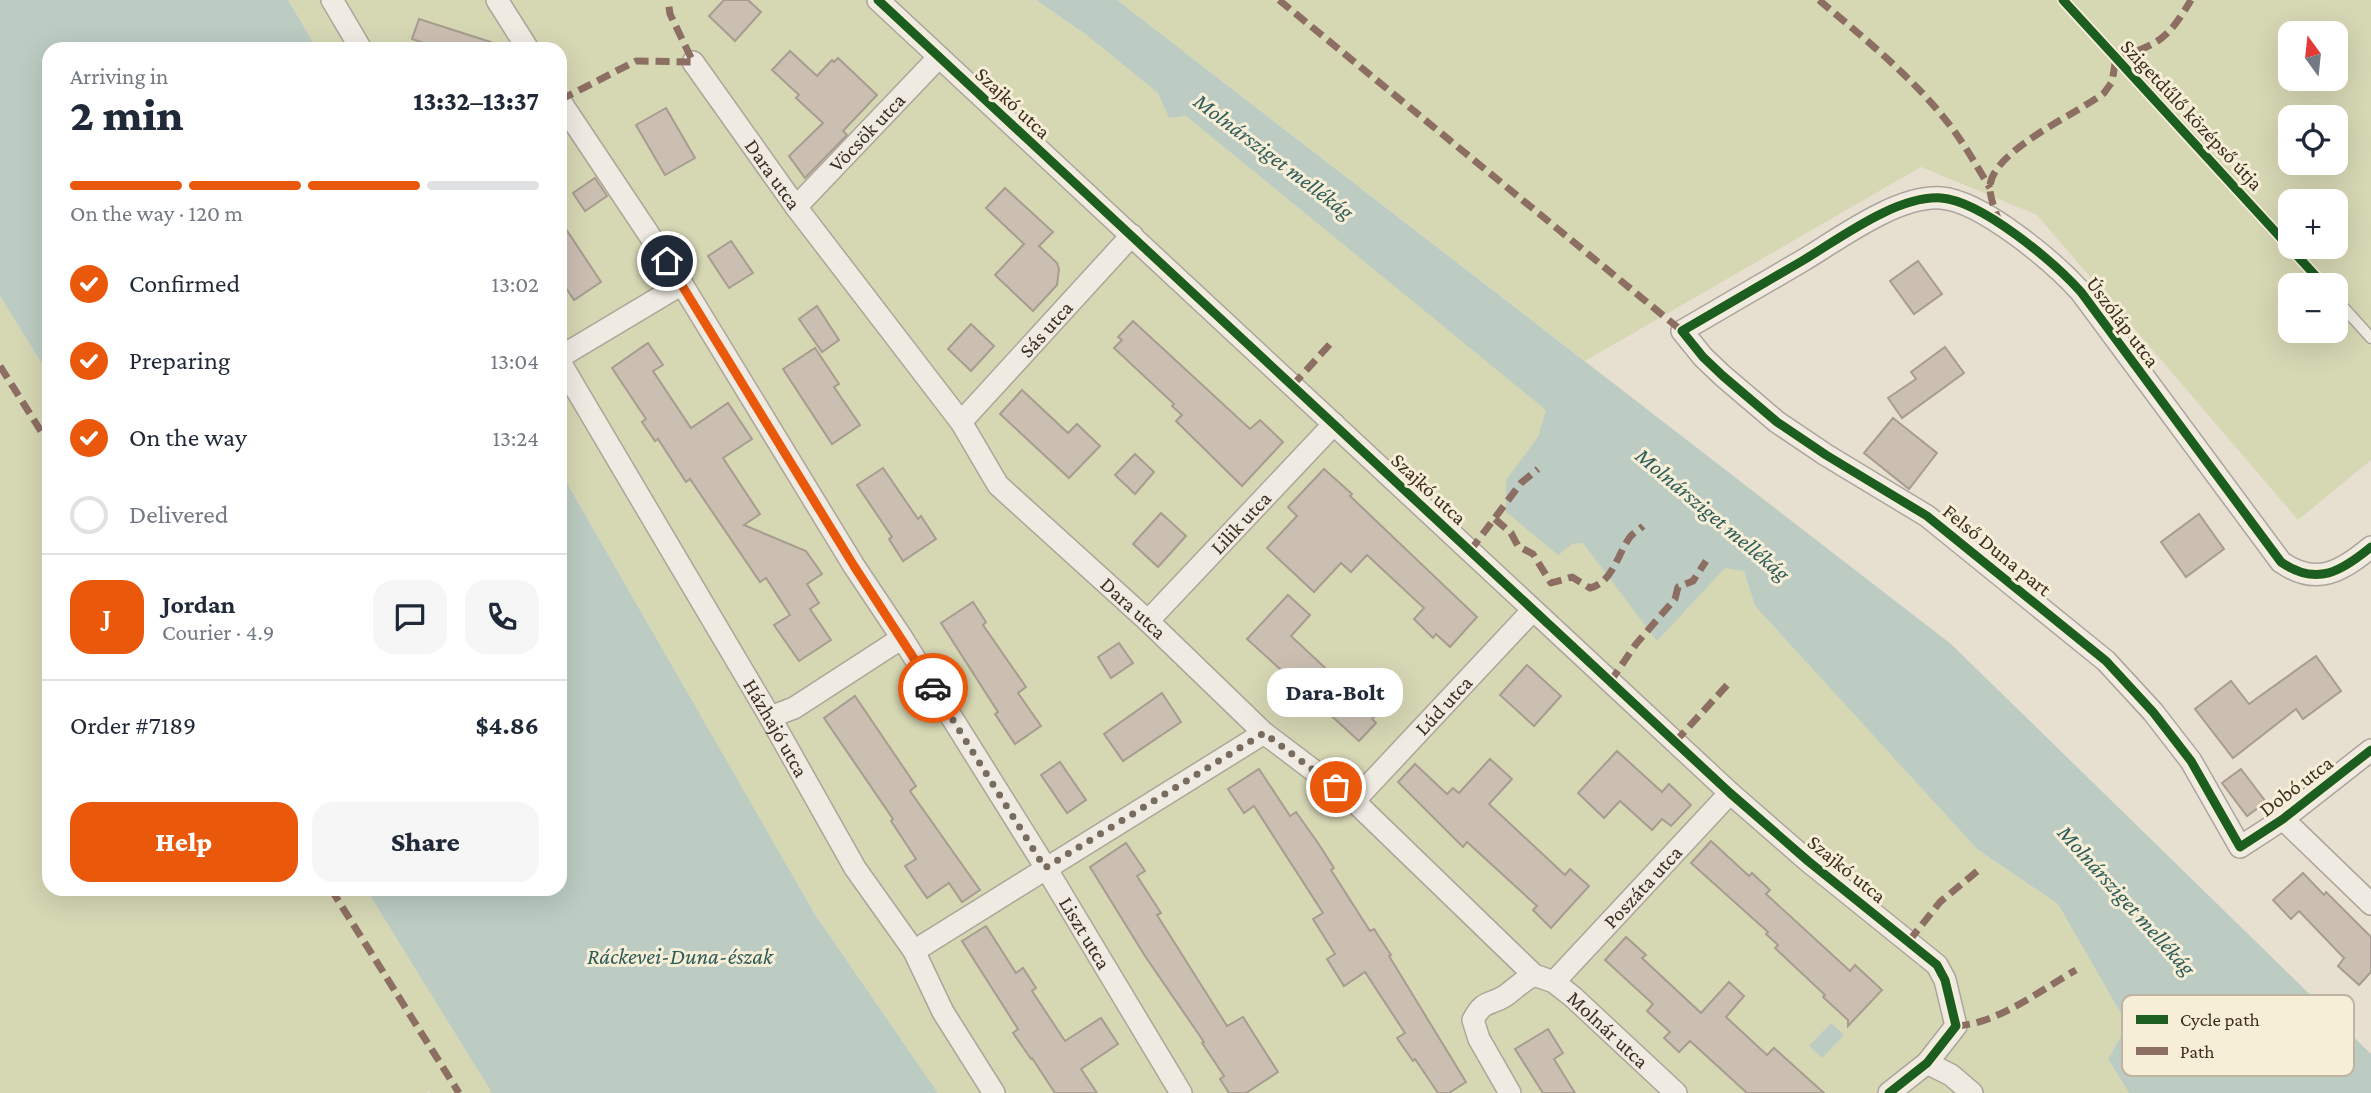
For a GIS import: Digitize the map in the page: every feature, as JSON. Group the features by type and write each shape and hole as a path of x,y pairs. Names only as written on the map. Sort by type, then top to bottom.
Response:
{"street":[{"path":"331,0 357,42"},
{"path":"497,0 524,42"},
{"name":"Szajkó utca","path":"878,0 1730,793 1808,861 1937,965 1951,1001 1956,1026 1927,1063"},
{"name":"Vöcsök utca","path":"796,206 939,58"},
{"name":"Dara utca","path":"693,62 796,206 961,422 998,485 1148,621 1264,733 1354,800 1544,979"},
{"name":"Liszt utca","path":"567,112 682,284 854,566 1045,868 1181,1093"},
{"name":"Úszóláp utca","path":"1682,331 1888,212 1929,198 1956,201 2000,225 2037,250 2081,292 2281,562 2306,574 2331,573 2347,566 2371,547"},
{"name":"Sás utca","path":"961,422 1132,236"},
{"path":"567,356 682,284"},
{"name":"Felső Duna part","path":"1682,331 1703,358 1777,422 1927,516 2106,662 2153,712 2191,761 2239,847"},
{"name":"Házhajó utca","path":"567,372 855,867 914,951 943,1013 994,1093"},
{"name":"Lilik utca","path":"1148,621 1334,424"},
{"name":"Lúd utca","path":"1354,800 1533,610"},
{"path":"770,717 794,708 902,638"},
{"path":"914,951 1264,733"},
{"name":"Dobó utca","path":"2239,847 2283,819 2371,750"},
{"name":"Poszáta utca","path":"1544,979 1730,793"},
{"path":"2283,819 2371,904"},
{"path":"1510,1093 1479,1039 1473,1020 1478,1010 1489,1000 1504,997 1519,983 1544,979"},
{"name":"Molnár utca","path":"1544,979 1573,997 1676,1093"},
{"path":"1889,1093 1927,1063 1951,1075 1972,1093"}],"lane":[{"name":"Szigetdűlő középső útja","path":"2063,0 2313,273"},
{"path":"2348,312 2371,338"}],"green space":[{"path":"288,0 1036,0 1084,33 1158,93 1169,118 1186,116 1547,410 1538,437 1744,571 1755,606 1977,849 2058,904 2122,1016 2121,1036 2108,1059 2129,1093 938,1093 816,916 567,483 567,42 313,42"},
{"path":"1117,0 2371,0 2371,460 2298,520 2037,215 1921,167 1585,361"},
{"path":"0,296 42,364 42,896 370,896 492,1093 0,1093"}],"water":[{"path":"0,0 288,0 313,42 42,42 42,364 0,296"},
{"name":"Molnársziget mellékág","path":"1036,0 1117,0 1951,644 2311,995 2122,995 2122,1016 2058,904 1977,849 1755,606 1744,571 1725,568 1657,641 1583,543 1572,544 1558,555 1506,512 1506,480 1538,437 1546,410 1186,116 1169,118 1158,93 1084,33"},
{"name":"Ráckevei-Duna-észak","path":"567,483 816,916 938,1093 492,1093 370,896 567,896"},
{"path":"1831,1023 1844,1035 1822,1058 1809,1046"},
{"path":"2122,1030 2122,1076 2354,1076 2354,1037 2371,1054 2371,1093 2129,1093 2108,1059"}],"building":[{"path":"724,0 748,0 761,12 735,41 709,16"},
{"path":"419,19 491,42 421,42 412,39"},
{"path":"790,51 817,76 832,60 834,62 838,58 877,95 843,131 847,135 805,178 789,156 823,123 796,98 799,95 772,70"},
{"path":"666,108 695,158 665,175 636,125"},
{"path":"595,178 607,196 585,211 573,193"},
{"path":"1005,188 1053,232 1039,246 1057,263 1057,285 1033,311 995,275 1024,244 986,208"},
{"path":"567,231 601,282 574,300 567,290"},
{"path":"731,241 753,273 729,288 708,256"},
{"path":"1918,261 1942,294 1914,314 1890,281"},
{"path":"817,306 839,340 822,352 799,319"},
{"path":"1133,321 1250,429 1260,420 1283,442 1242,486 1176,421 1182,415 1172,406 1174,404 1114,348 1122,340 1118,337"},
{"path":"971,324 994,346 971,371 948,349"},
{"path":"648,343 663,365 653,371 691,428 728,403 752,439 723,458 760,514 744,525 806,551 822,574 807,584 819,603 810,609 831,640 799,661 774,625 790,615 766,578 760,582 690,479 686,482 658,439 655,441 642,422 646,419 612,368"},
{"path":"1945,347 1964,373 1902,418 1888,398 1916,379 1911,372"},
{"path":"815,348 839,384 834,387 860,425 832,444 783,369"},
{"path":"1022,390 1068,433 1077,424 1100,446 1069,478 1000,414"},
{"path":"1893,418 1937,453 1909,489 1864,453"},
{"path":"1135,454 1154,472 1135,494 1115,475"},
{"path":"883,468 918,519 921,516 936,539 903,561 889,539 892,537 857,485"},
{"path":"1324,469 1477,617 1450,647 1436,634 1433,638 1414,619 1424,608 1367,555 1351,572 1341,563 1314,592 1267,548 1297,516 1288,507"},
{"path":"1161,513 1186,536 1158,567 1133,544"},
{"path":"2199,514 2224,549 2186,577 2161,542"},
{"path":"1288,595 1310,615 1291,636 1353,694 1361,685 1384,707 1372,719 1376,723 1359,741 1247,639"},
{"path":"973,602 986,622 983,625 1026,687 1018,693 1041,726 1015,744 995,714 998,712 941,623"},
{"path":"1119,643 1133,663 1111,678 1098,657"},
{"path":"2316,656 2341,691 2303,719 2296,709 2233,758 2195,709 2231,681 2249,704"},
{"path":"1527,665 1561,696 1534,726 1500,695"},
{"path":"1162,693 1181,722 1123,761 1104,734"},
{"path":"855,696 916,786 910,791 980,890 962,902 949,883 927,898 905,866 916,859 891,821 893,819 824,718"},
{"path":"1617,751 1662,792 1669,784 1691,805 1671,826 1662,819 1652,830 1620,801 1604,818 1578,793"},
{"path":"1490,759 1512,779 1489,804 1565,875 1570,869 1589,886 1551,928 1533,910 1537,906 1467,842 1463,847 1398,782 1415,764 1447,794 1453,788 1459,793"},
{"path":"1060,762 1086,800 1067,813 1041,775"},
{"path":"1259,769 1290,816 1296,812 1318,843 1334,868 1331,870 1370,931 1374,929 1391,955 1389,956 1466,1082 1449,1093 1438,1093 1397,1038 1405,1033 1365,972 1344,986 1327,959 1335,954 1313,919 1323,913 1254,806 1244,813 1228,789"},
{"path":"2241,769 2266,802 2247,816 2222,783"},
{"path":"1711,841 1749,876 1752,873 1770,890 1766,894 1850,971 1855,965 1882,990 1848,1026 1848,1020 1823,997 1825,995 1775,948 1778,945 1766,934 1768,932 1691,863"},
{"path":"1126,843 1145,871 1137,876 1161,913 1157,915 1227,1026 1243,1017 1278,1072 1246,1093 1229,1093 1220,1079 1224,1076 1202,1043 1204,1042 1145,956 1090,867"},
{"path":"2303,873 2371,937 2371,972 2359,985 2338,966 2344,958 2299,911 2291,919 2273,900"},
{"path":"986,926 1016,973 1023,968 1036,988 1032,991 1065,1041 1101,1018 1118,1044 1081,1069 1097,1093 1055,1093 1013,1033 1018,1029 962,941"},
{"path":"1626,937 1646,955 1642,958 1701,1013 1729,982 1744,996 1726,1017 1767,1055 1774,1048 1824,1093 1747,1093 1690,1041 1679,1052 1664,1038 1670,1032 1647,1011 1653,1004 1605,960"},
{"path":"1548,1029 1563,1053 1554,1059 1575,1093 1543,1093 1515,1049"}],"marked path":[{"path":"567,96 636,61 693,62 670,14 668,0"},
{"path":"1279,0 1682,331"},
{"path":"1819,0 1889,60 1938,110 1990,188"},
{"path":"2000,225 1990,188 1994,174 2004,161 2036,135 2104,93 2112,82 2116,58 2161,39 2191,0"},
{"path":"1292,386 1330,344"},
{"path":"0,366 42,433"},
{"path":"1470,551 1521,483 1538,469"},
{"path":"1495,519 1511,533 1518,546 1533,554 1551,583 1572,577 1590,588 1604,580 1630,537 1643,526"},
{"path":"1610,682 1636,644 1675,599 1678,587 1693,581 1706,561"},
{"path":"1675,742 1729,683"},
{"path":"1909,941 1940,902 1981,868"},
{"path":"335,896 459,1093"},
{"path":"1956,1026 2003,1013 2076,970"}],"cycle path":[{"path":"878,0 1730,793 1808,861 1937,965 1945,980 1956,1026 1927,1063 1889,1093"},
{"path":"2063,0 2313,273"},
{"path":"2371,547 2339,569 2318,575 2294,570 2281,562 2081,292 2054,265 2016,235 1996,221 1958,202 1941,198 1924,199 1887,211 1682,331 1703,357 1777,422 1927,516 2106,661 2153,712 2191,761 2240,847 2283,819 2371,750"}],"way so far":[{"path":"933,688 1045,868 1264,733 1336,787"}],"place":[{"name":"Dara-Bolt","path":"1336,787"}],"route":[{"path":"667,261 854,566 933,688"}]}
